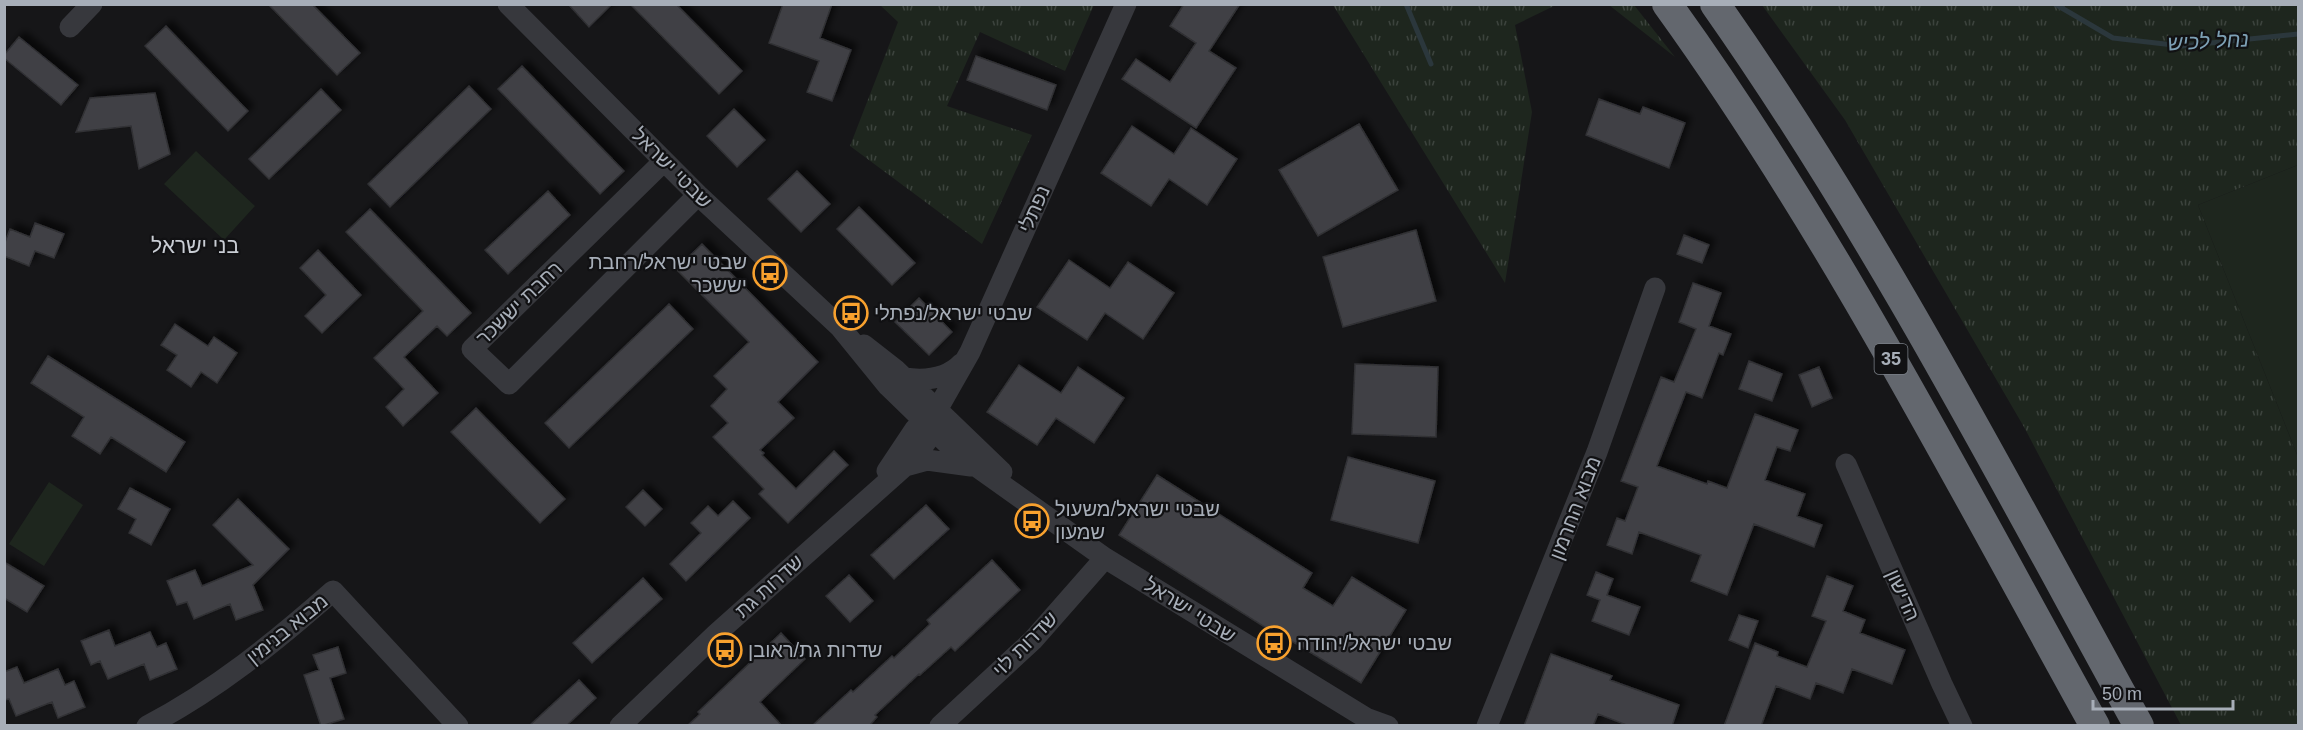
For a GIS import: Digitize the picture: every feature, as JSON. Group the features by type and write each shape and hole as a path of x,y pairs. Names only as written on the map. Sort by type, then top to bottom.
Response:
{"highway":[{"name":"35","path":"1667,4 1762,142 1848,281 2096,726"},
{"name":"35","path":"1716,4 1796,122 1906,304 2139,726"}],"street":[{"path":"70,27 92,4"},
{"name":"שבטי ישראל","path":"508,4 698,195 840,327 881,357 904,378 931,420 975,467 1105,558 1365,722 1388,726"},
{"name":"נפתלי","path":"931,420 965,361 1125,4"},
{"name":"רחבת יששכר","path":"664,161 472,349 509,384 698,195"},
{"name":"מבוא החרמון","path":"1487,726 1597,452 1655,288"},
{"name":"שבטי ישראל","path":"840,327 875,371 1047,517"},
{"path":"904,378 934,378 953,372 965,361"},
{"name":"שדרות גת","path":"620,726 716,634 904,467 915,456 931,420"},
{"name":"שדרות גת","path":"868,497 931,420"},
{"path":"904,467 927,460 942,460 975,467"},
{"name":"הדישון","path":"1846,464 1962,726"},
{"name":"שדרות לוי","path":"940,726 1033,640 1105,558"},
{"name":"מבוא בנימין","path":"147,726 185,706 274,643 333,591 458,726"}],"green space":[{"path":"880,5 1094,5 1065,71 980,32 947,106 1032,135 982,244 850,146 898,22"},
{"path":"1333,5 1556,5 1515,25 1532,112 1505,283"},
{"path":"1609,5 1634,5 1675,57"},
{"path":"1762,5 2298,5 2298,165 2198,205 2298,457 2298,725 2181,725 2024,427 1845,120"},
{"path":"196,151 255,206 224,240 164,184"},
{"path":"2298,165 2298,457 2198,205"},
{"path":"49,482 83,505 44,566 9,544"}],"building":[{"path":"268,4 312,4 360,53 337,75"},
{"path":"568,4 612,4 589,27"},
{"path":"630,4 676,4 742,71 719,94"},
{"path":"783,4 832,4 820,38 851,50 832,101 807,92 819,61 769,43"},
{"path":"1184,4 1240,4 1209,51 1236,68 1196,128 1122,79 1136,59 1170,82 1196,43 1170,26"},
{"path":"166,26 248,111 228,131 145,46"},
{"path":"19,37 78,85 61,105 4,58"},
{"path":"976,56 1056,85 1047,110 967,80"},
{"path":"522,66 624,171 600,194 498,89"},
{"path":"469,86 491,109 390,207 368,184"},
{"path":"321,89 341,110 269,179 249,159"},
{"path":"155,93 170,154 139,169 131,126 76,132 90,98"},
{"path":"1599,99 1640,114 1643,107 1685,123 1669,168 1586,135"},
{"path":"734,109 765,140 737,167 707,136"},
{"path":"1359,124 1398,190 1318,236 1279,170"},
{"path":"1132,126 1174,154 1191,128 1237,159 1207,205 1169,179 1151,206 1101,173"},
{"path":"797,171 830,204 801,232 768,199"},
{"path":"548,191 570,215 508,274 485,250"},
{"path":"859,207 915,263 892,285 837,229"},
{"path":"370,209 471,313 447,336 437,326 404,357 438,393 403,426 386,407 404,389 374,358 423,311 346,232"},
{"path":"35,223 64,234 54,258 35,251 29,266 4,256 4,245 10,229 30,237"},
{"path":"1416,230 1436,301 1343,327 1323,257"},
{"path":"1684,235 1709,245 1702,263 1677,254"},
{"path":"702,244 818,362 778,402 794,418 760,450 764,453 762,455 796,489 834,451 848,465 788,523 759,494 764,489 713,437 728,423 711,406 727,389 714,376 749,342 676,269"},
{"path":"318,250 361,295 322,333 305,316 326,295 300,268"},
{"path":"1069,260 1110,288 1128,262 1174,293 1143,339 1105,313 1087,340 1037,307"},
{"path":"1693,283 1721,293 1709,326 1731,334 1723,355 1719,353 1702,398 1686,392 1657,466 1707,484 1708,481 1727,488 1755,414 1798,430 1790,451 1777,447 1765,480 1805,494 1797,516 1822,525 1814,547 1754,524 1727,595 1691,581 1701,555 1639,532 1632,554 1607,545 1617,518 1625,521 1638,487 1621,481 1661,377 1674,382 1696,329 1679,322"},
{"path":"919,298 952,332 929,355 895,322"},
{"path":"669,304 693,329 569,448 545,423"},
{"path":"175,324 208,346 214,337 237,353 217,383 201,372 191,387 167,370 177,355 161,345"},
{"path":"48,356 185,442 166,472 111,437 100,454 72,436 84,417 31,383"},
{"path":"1749,361 1782,374 1772,401 1739,389"},
{"path":"1355,364 1438,367 1436,437 1352,434"},
{"path":"1019,365 1061,393 1078,367 1124,398 1094,443 1056,418 1037,445 987,412"},
{"path":"1819,367 1832,398 1812,407 1799,375"},
{"path":"476,408 565,499 540,523 451,432"},
{"path":"1348,457 1435,481 1418,543 1331,520"},
{"path":"1157,475 1312,573 1303,588 1333,606 1352,577 1406,610 1361,683 1275,631 1274,633 1119,535"},
{"path":"130,488 170,509 151,545 129,533 136,519 118,509"},
{"path":"643,490 662,509 645,526 626,507"},
{"path":"238,499 289,549 253,585 263,610 236,620 230,604 194,619 187,602 177,605 167,581 195,570 202,586 253,565 213,525"},
{"path":"733,501 750,518 686,581 670,564 701,533 691,523 708,506 718,516"},
{"path":"926,505 949,529 894,579 871,555"},
{"path":"992,560 1020,590 955,651 951,647 919,674 875,715 877,717 869,726 812,726 892,656 894,658 930,624 927,620"},
{"path":"4,562 44,586 27,612 4,598"},
{"path":"1596,572 1613,579 1607,595 1640,607 1629,635 1592,621 1600,600 1587,595"},
{"path":"849,575 873,601 850,622 826,596"},
{"path":"1827,576 1853,586 1843,611 1865,620 1860,633 1905,650 1892,684 1852,669 1843,693 1816,683 1810,699 1776,686 1761,726 1724,726 1755,643 1778,652 1777,656 1807,667 1826,621 1812,616"},
{"path":"643,578 662,599 592,663 573,643"},
{"path":"1739,615 1758,621 1748,648 1729,640"},
{"path":"109,630 115,646 150,632 157,647 166,643 177,669 150,680 144,664 108,679 100,661 91,665 81,641"},
{"path":"781,633 805,659 760,702 782,726 687,726 700,714 698,712"},
{"path":"338,647 346,673 330,678 344,719 321,726 304,675 319,670 313,655"},
{"path":"1551,654 1612,676 1610,680 1679,705 1672,726 1629,726 1598,714 1593,726 1524,726"},
{"path":"17,667 24,683 58,669 65,685 74,681 85,707 58,718 52,702 16,716 9,699 4,700 4,672"},
{"path":"579,680 596,698 566,726 529,726"}],"waterway":[{"path":"1406,4 1431,64"},
{"name":"נחל לכיש","path":"2055,4 2113,38 2182,46 2298,34"}],"place":[{"name":"שבטי ישראל/רחבת יששכר","path":"770,273"},
{"name":"שבטי ישראל/נפתלי","path":"851,313"},
{"name":"שבטי ישראל/משעול שמעון","path":"1032,521"},
{"name":"שבטי ישראל/יהודה","path":"1274,643"},
{"name":"שדרות גת/ראובן","path":"725,650"}],"district":[{"name":"בני ישראל","path":"195,245"}]}
